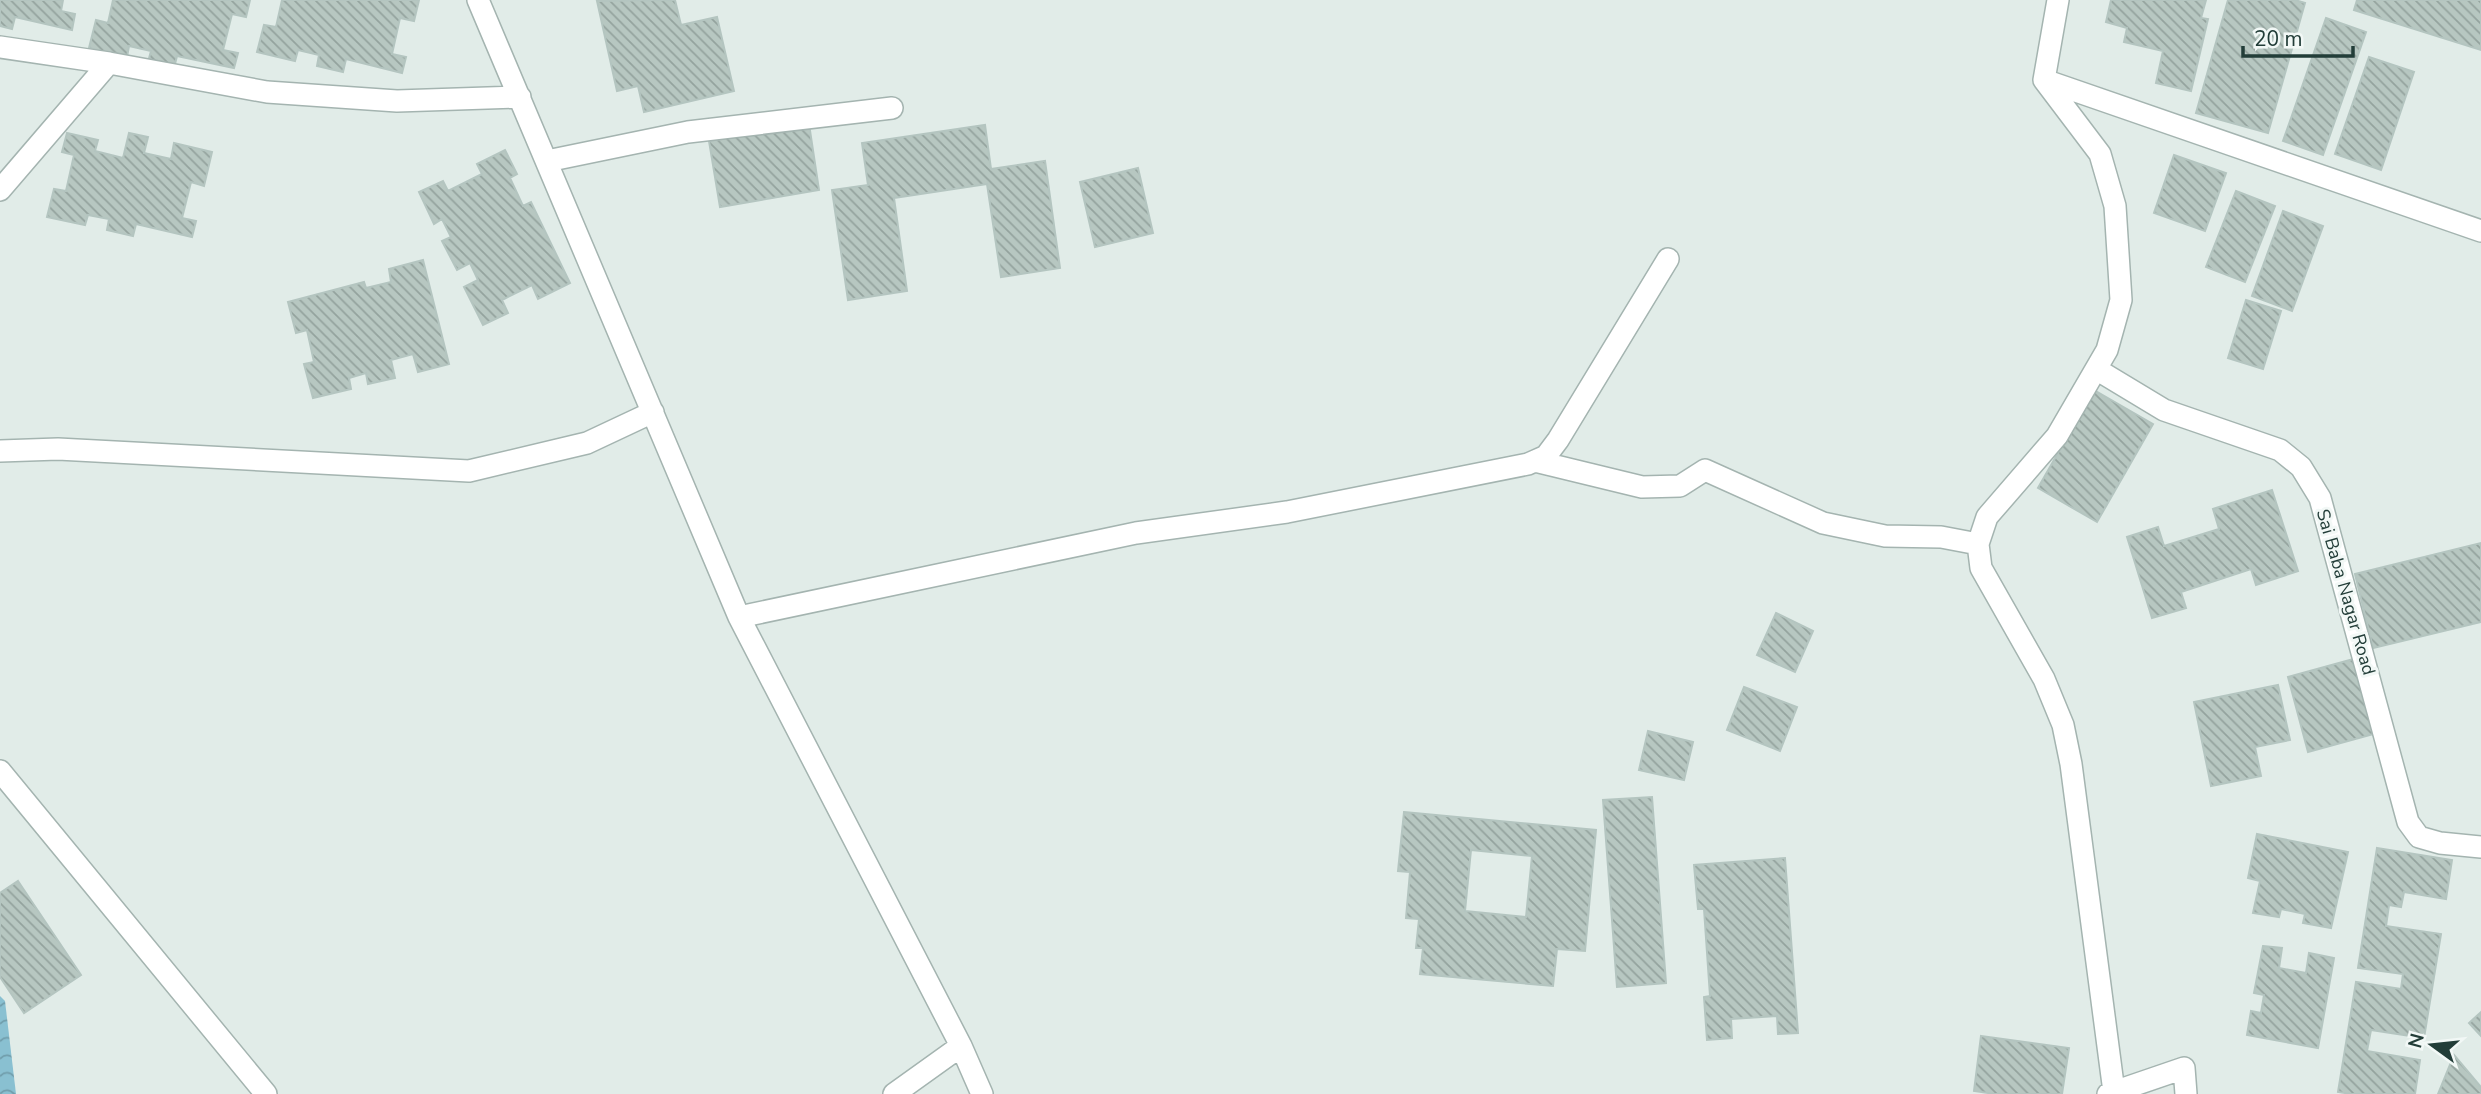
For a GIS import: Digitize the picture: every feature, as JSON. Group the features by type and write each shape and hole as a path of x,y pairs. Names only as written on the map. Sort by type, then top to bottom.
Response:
{"street":[{"path":"478,0 739,617 961,1046 982,1094"},
{"path":"2058,0 2044,80 2100,155 2115,206 2121,300 2107,350 2057,436 1987,517 1978,544 1981,568 2044,678 2063,725 2071,764 2111,1093 2184,1069 2186,1094"},
{"path":"0,47 109,63 267,92 397,101 520,97"},
{"path":"0,190 109,63"},
{"path":"2044,80 2481,231"},
{"path":"547,161 688,132 892,108"},
{"path":"739,617 1136,533 1287,512 1535,461 1546,456 1558,440 1668,259"},
{"name":"Sai Baba Nagar Road","path":"2096,369 2164,410 2280,450 2301,467 2320,498 2408,822 2418,837 2481,847"},
{"path":"0,450 58,449 469,471 587,443 653,412"},
{"path":"1535,461 1642,487 1680,486 1705,470 1823,523 1885,536 1941,537 1978,544"},
{"path":"0,771 266,1094"},
{"path":"894,1094 961,1046"}],"water":[{"path":"0,996 5,1001 16,1094 0,1094"}],"building":[{"path":"0,0 63,0 61,11 75,14 72,30 15,17 12,29 0,26"},
{"path":"113,0 250,0 246,17 232,14 223,50 238,53 234,68 177,56 174,68 148,62 151,51 129,46 127,57 89,48 96,20 108,23"},
{"path":"282,0 419,0 414,21 400,18 392,54 406,57 402,73 346,59 343,72 317,66 319,55 298,50 295,61 257,52 264,25 276,27"},
{"path":"675,0 681,25 717,17 734,91 644,112 638,86 617,91 597,1"},
{"path":"2111,0 2206,0 2201,18 2208,19 2191,91 2156,83 2163,51 2124,42 2127,28 2106,22"},
{"path":"2228,0 2295,0 2305,3 2268,133 2196,113"},
{"path":"2357,0 2481,0 2481,50 2354,10"},
{"path":"2326,18 2366,32 2323,155 2283,141"},
{"path":"2369,57 2414,72 2381,170 2335,154"},
{"path":"809,124 819,190 720,207 709,141"},
{"path":"985,125 991,169 1045,161 1060,268 1001,277 987,184 894,198 907,291 848,300 832,190 868,185 862,143"},
{"path":"67,133 98,140 95,151 123,158 129,133 148,137 144,153 171,159 174,143 212,152 204,186 191,182 182,218 196,221 192,237 136,224 133,236 107,230 109,219 88,215 85,225 47,217 54,189 66,191 74,155 62,152"},
{"path":"505,150 517,174 510,178 523,206 531,202 570,283 538,299 532,285 502,300 508,313 483,325 464,287 478,280 470,263 457,270 442,241 451,237 442,219 434,224 419,192 443,181 448,191 482,174 477,164"},
{"path":"2174,155 2226,173 2205,231 2154,213"},
{"path":"1138,168 1153,233 1095,247 1080,182"},
{"path":"2236,191 2275,206 2245,282 2206,267"},
{"path":"2283,211 2323,226 2292,311 2252,296"},
{"path":"423,260 449,364 418,372 413,354 391,360 395,378 368,384 366,373 349,378 351,389 313,398 304,364 314,362 307,330 296,333 288,302 364,282 366,288 391,282 389,269"},
{"path":"2246,300 2281,311 2263,369 2228,358"},
{"path":"2094,390 2153,424 2097,522 2038,488"},
{"path":"2272,490 2298,571 2256,585 2251,569 2181,592 2186,608 2152,618 2127,537 2158,527 2164,546 2219,529 2213,509"},
{"path":"2481,543 2481,622 2373,648 2355,574"},
{"path":"1776,613 1813,631 1795,672 1757,655"},
{"path":"2357,658 2377,733 2308,752 2288,677"},
{"path":"2278,685 2290,740 2255,747 2261,776 2211,786 2194,702"},
{"path":"1744,687 1797,707 1780,751 1727,730"},
{"path":"1648,731 1693,742 1684,780 1639,770"},
{"path":"1652,797 1666,983 1617,987 1603,800"},
{"path":"1404,812 1596,830 1585,951 1557,949 1553,986 1420,974 1423,948 1416,948 1419,919 1406,918 1410,872 1398,871","holes":["1471,850 1532,856 1526,917 1465,911"]},
{"path":"2257,834 2348,852 2331,928 2303,923 2305,914 2281,909 2279,917 2253,913 2260,881 2248,878"},
{"path":"2377,848 2452,860 2446,899 2404,892 2401,907 2389,905 2386,926 2441,934 2424,1038 2371,1030 2367,1051 2420,1060 2415,1094 2338,1092 2356,982 2401,989 2403,974 2358,968"},
{"path":"1785,858 1798,1033 1778,1034 1777,1016 1731,1019 1732,1038 1707,1040 1704,997 1710,996 1704,909 1698,909 1694,865"},
{"path":"18,881 81,975 24,1013 0,977 0,893"},
{"path":"2263,946 2282,948 2279,968 2306,973 2309,953 2334,958 2318,1048 2247,1035 2251,1011 2261,1013 2264,995 2254,993"},
{"path":"2481,1012 2481,1036 2469,1023"},
{"path":"1981,1036 2069,1048 2062,1094 1995,1094 1974,1091"},
{"path":"2454,1055 2481,1087 2481,1094 2438,1094"}]}
